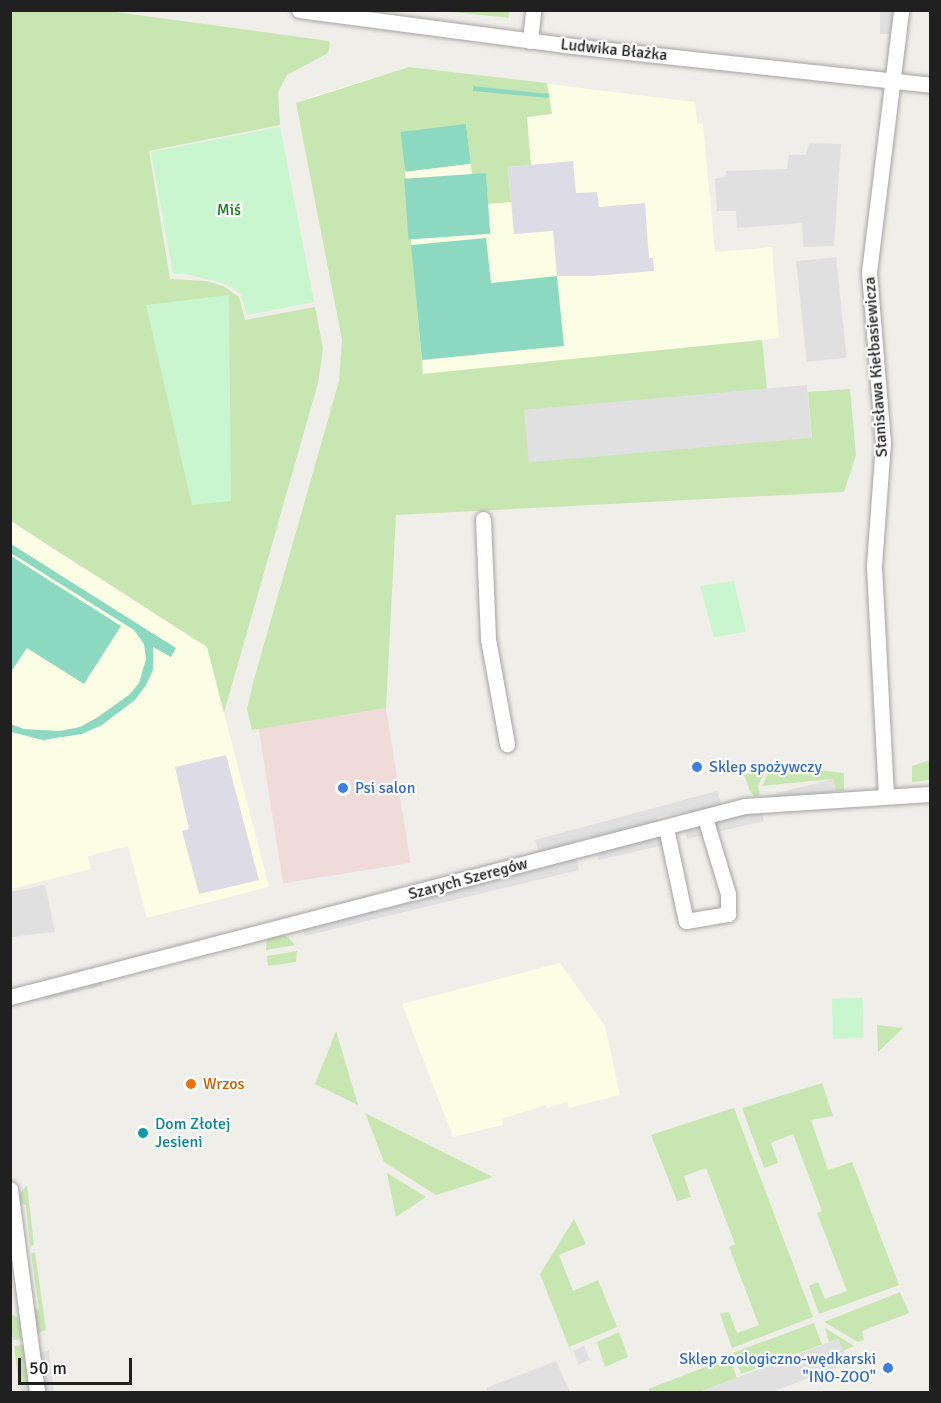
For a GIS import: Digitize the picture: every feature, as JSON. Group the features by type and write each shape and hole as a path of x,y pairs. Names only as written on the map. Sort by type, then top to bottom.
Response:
{"street":[{"name":"Ludwika Błażka","path":"299,10 530,41 930,86"},
{"path":"530,41 533,10"},
{"name":"Stanisława Kiełbasiewicza","path":"886,796 874,565 883,443 869,272 901,10"},
{"path":"483,519 488,639 507,744"},
{"name":"Szarych Szeregów","path":"10,997 745,806 930,794"},
{"path":"666,828 686,921 728,914 728,894 705,818"},
{"path":"10,1189 37,1392"}],"shaded area":[{"path":"880,11 894,11 894,34 880,34"},
{"path":"409,67 695,102 697,123 703,124 715,252 772,247 779,338 401,376 308,98"},
{"path":"809,143 841,144 834,246 803,247 802,223 737,228 736,211 717,211 715,179 725,177 726,171 787,169 789,155 806,155"},
{"path":"573,161 576,193 597,192 599,207 645,203 649,258 653,258 654,271 593,276 557,276 553,231 514,234 508,167"},
{"path":"836,257 847,357 807,362 796,261"},
{"path":"807,385 812,438 529,463 524,410"},
{"path":"10,521 207,647 269,887 147,918 128,846 88,856 91,869 11,889"},
{"path":"386,708 411,863 283,883 259,728"},
{"path":"226,755 259,880 199,894 182,831 189,829 175,767"},
{"path":"833,779 836,791 767,808 764,796"},
{"path":"717,791 726,817 762,812 764,821 687,839 680,813 657,817 664,845 599,860 590,836 574,842 579,870 305,936 302,929 544,868 535,840"},
{"path":"45,885 55,932 11,937 11,892"},
{"path":"560,963 605,1026 620,1095 569,1108 567,1102 547,1108 546,1105 502,1119 503,1125 453,1137 402,1004"},
{"path":"100,974 103,986 46,1000 43,988"},
{"path":"838,1339 848,1363 772,1392 699,1392"},
{"path":"584,1346 590,1360 579,1364 573,1351"},
{"path":"49,1350 54,1392 20,1392 20,1386 44,1383 39,1353"},
{"path":"556,1361 570,1392 488,1392 486,1388"}],"green space":[{"path":"10,11 108,11 329,41 330,44 328,53 287,75 278,92 280,125 149,151 170,279 206,281 223,286 239,297 245,320 315,307 323,349 318,383 224,713 207,647 11,521"},
{"path":"444,11 509,11 509,18"},
{"path":"409,67 547,83 552,114 527,117 531,165 508,167 511,202 488,204 486,173 472,175 466,124 405,171 423,374 762,340 767,389 524,414 812,438 808,392 850,389 856,455 844,492 396,515 386,708 252,730 247,709 253,683 339,381 342,340 296,103"},
{"path":"473,86 549,94 549,98 473,91"},
{"path":"466,124 471,164 405,172 400,132"},
{"name":"Miś","path":"280,127 314,302 247,315 240,293 226,284 182,273 173,274 151,152"},
{"path":"486,173 490,234 408,240 404,179"},
{"path":"486,238 491,283 557,276 564,346 422,360 411,245"},
{"path":"229,295 231,501 192,505 146,305"},
{"path":"11,544 176,648 171,657 153,647 153,670 135,700 102,725 82,734 43,740 11,732 11,724 24,729 60,731 80,727 98,717 129,695 139,683 146,659 144,644 134,630 11,553"},
{"path":"11,556 121,626 84,684 27,648 11,672"},
{"path":"734,581 746,632 714,637 700,586"},
{"path":"930,760 930,780 912,782 912,766"},
{"path":"809,769 844,773 844,791 836,791 833,779 762,786 770,770"},
{"path":"765,771 758,786 760,795 755,797 744,775"},
{"path":"279,934 288,937 295,945 266,950 267,938"},
{"path":"297,951 296,962 268,966 267,956"},
{"path":"863,998 864,1038 833,1039 832,999"},
{"path":"877,1025 903,1028 878,1052"},
{"path":"336,1031 358,1105 315,1084"},
{"path":"822,1083 833,1116 811,1120 828,1170 852,1162 899,1285 819,1314 809,1286 818,1282 825,1299 847,1291 817,1213 822,1211 793,1134 771,1143 778,1163 764,1168 742,1108"},
{"path":"734,1108 813,1317 732,1348 720,1314 729,1312 737,1333 759,1325 729,1247 735,1244 706,1168 684,1176 691,1197 677,1201 651,1135"},
{"path":"365,1113 493,1177 436,1195 384,1162"},
{"path":"387,1173 426,1197 396,1217"},
{"path":"27,1185 34,1245 30,1246 26,1205 19,1202 18,1196"},
{"path":"574,1219 586,1244 559,1255 573,1291 598,1280 617,1327 569,1347 540,1274"},
{"path":"35,1252 46,1330 36,1334 33,1311 39,1308 31,1253"},
{"path":"900,1292 909,1313 862,1331 864,1340 858,1342 824,1322"},
{"path":"10,1314 20,1318 22,1339 13,1340"},
{"path":"814,1323 822,1345 741,1374 733,1352"},
{"path":"825,1328 854,1346 843,1351 838,1339 829,1342"},
{"path":"619,1332 628,1357 605,1367 597,1342"},
{"path":"24,1345 29,1385 19,1386 14,1346"},
{"path":"729,1358 737,1378 699,1392 650,1392 648,1389"}],"place":[{"name":"Sklep spożywczy","path":"697,767"},
{"name":"Psi salon","path":"343,788"},
{"name":"Wrzos","path":"191,1084"},
{"name":"Dom Złotej Jesieni","path":"143,1133"},
{"name":"Sklep zoologiczno-wędkarski \"INO-ZOO\"","path":"888,1368"}]}
